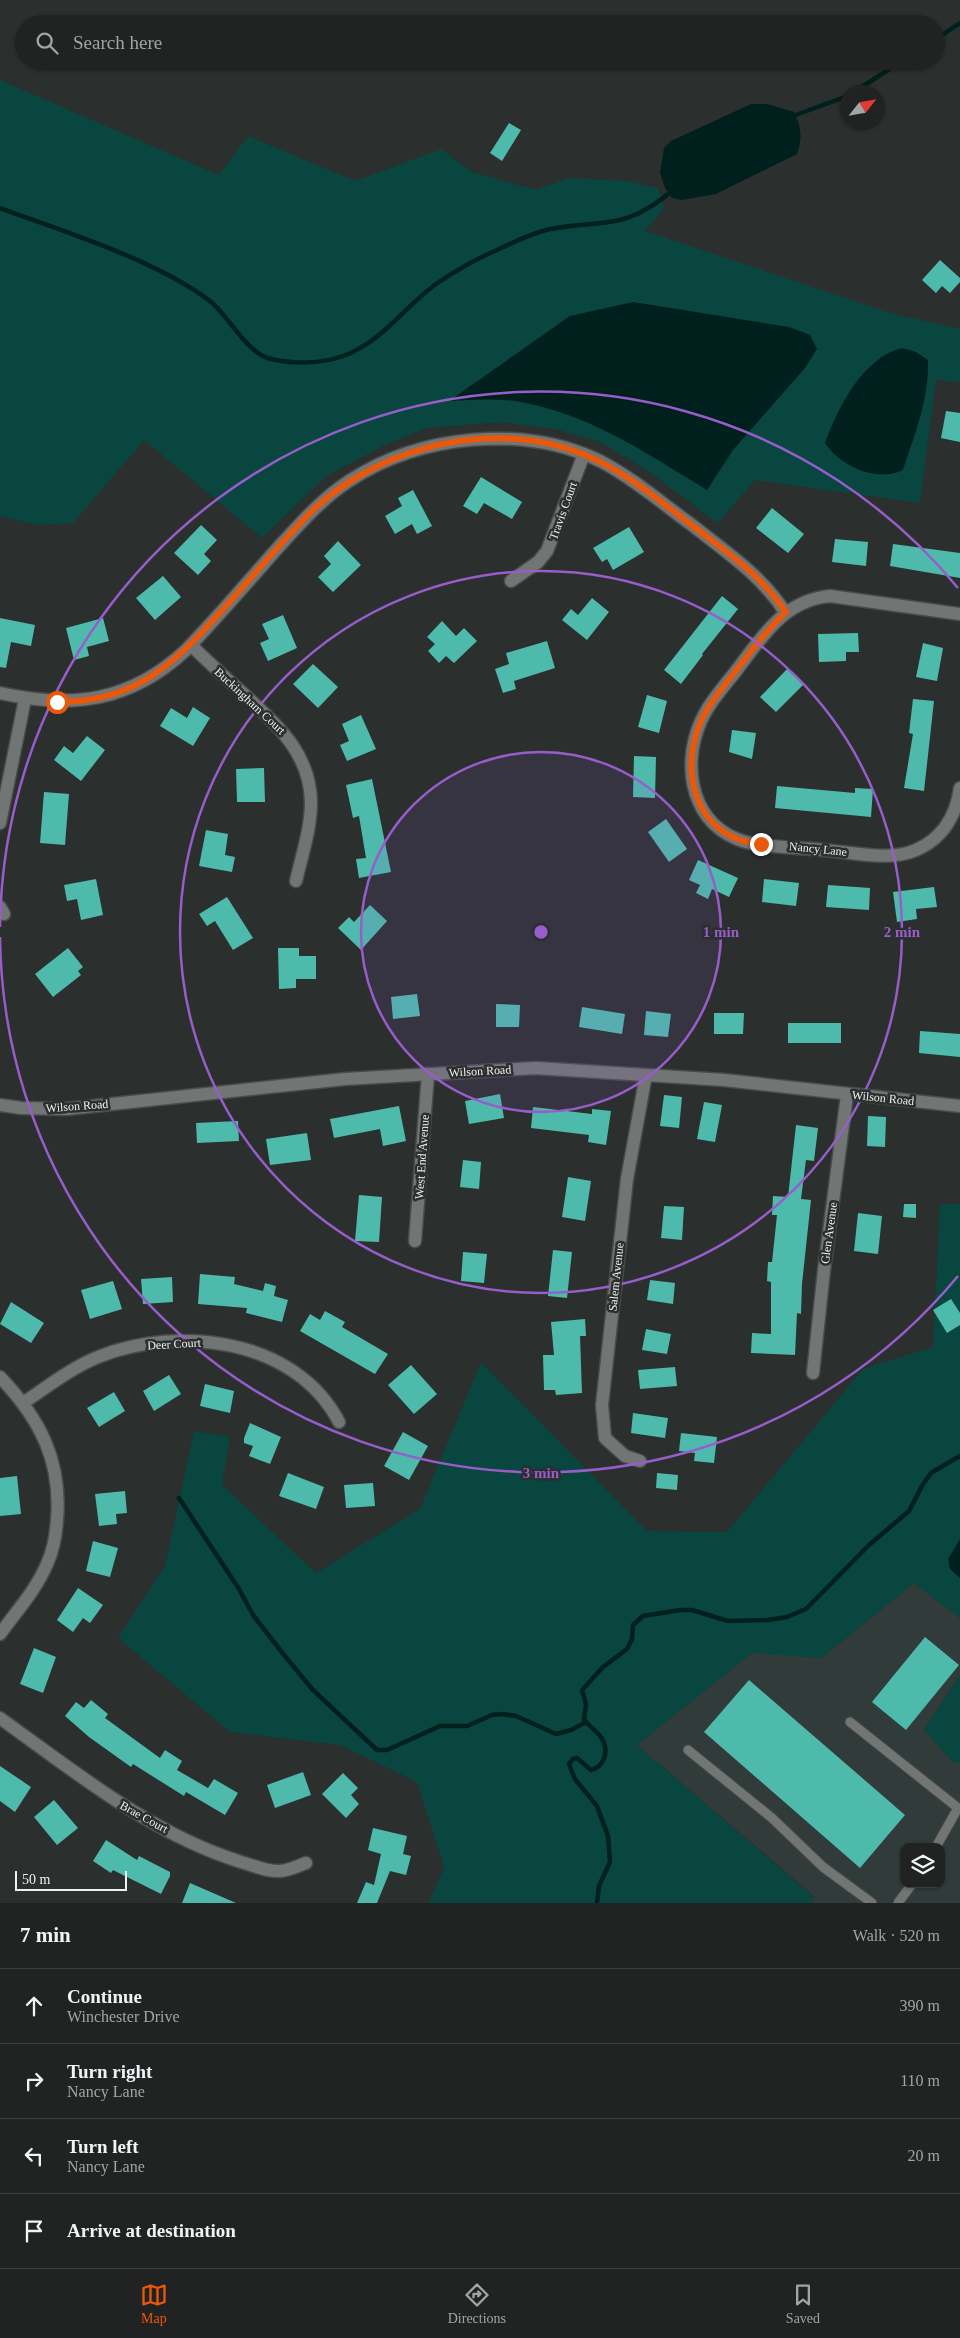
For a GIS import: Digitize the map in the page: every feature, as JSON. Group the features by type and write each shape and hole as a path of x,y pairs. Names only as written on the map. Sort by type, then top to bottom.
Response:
{"street":[{"path":"0,694 25,699 78,702 117,693 136,685 173,662 191,645 314,509 347,482 399,456 422,449 484,440 511,439 536,441 584,454 604,463 634,482 744,565 771,591 786,612"},
{"name":"Travis Court","path":"511,582 538,562 547,551 584,454"},
{"name":"Nancy Lane","path":"960,614 830,596 810,599 786,612 770,627 705,713 697,731 692,760 692,783 699,804 710,822 731,837 747,842 882,855 902,854 916,850 929,843 946,827 954,815 960,788"},
{"name":"Buckingham Court","path":"191,645 277,726 294,744 302,760 309,783 310,809 296,881"},
{"path":"0,823 25,699"},
{"name":"Wilson Road","path":"0,1105 21,1108 66,1109 345,1080 536,1068 724,1080 960,1106"},
{"name":"West End Avenue","path":"415,1241 428,1074"},
{"name":"Salem Avenue","path":"640,1461 625,1456 605,1438 602,1405 627,1179 646,1075"},
{"name":"Glen Avenue","path":"813,1373 824,1270 848,1094"},
{"name":"Deer Court","path":"23,1403 76,1368 121,1349 178,1341 202,1341 267,1357 283,1364 319,1391 339,1422"},
{"path":"0,1377 36,1421 52,1458 57,1489 56,1529 48,1563 40,1579 0,1634"},
{"name":"Brae Court","path":"0,1718 101,1791 183,1838 227,1858 268,1870 287,1870 306,1863"}],"lane":[{"path":"850,1722 959,1808 938,1843"},
{"path":"688,1750 772,1818 823,1867 872,1903"},
{"path":"898,1903 909,1888"}],"shaded area":[{"path":"914,1583 960,1618 960,1675 924,1730 954,1763 960,1763 960,1903 811,1903 815,1897 637,1745 752,1652 821,1658"}],"green space":[{"path":"0,80 219,175 248,136 355,181 441,149 472,172 536,190 569,178 627,181 658,188 664,208 645,231 890,313 960,329 960,382 936,380 920,503 755,480 718,523 648,471 600,442 556,429 501,422 427,428 385,445 326,476 262,538 144,440 73,523 38,525 0,516"},
{"path":"940,1204 960,1204 960,1618 914,1583 821,1658 752,1653 637,1745 815,1898 811,1903 429,1903 444,1867 417,1782 340,1745 230,1732 118,1638 165,1566 194,1431 230,1437 222,1485 316,1573 420,1509 481,1362 647,1531 727,1532 863,1369 933,1347"},
{"path":"960,1675 960,1763 954,1763 924,1730"}],"water":[{"path":"751,104 767,104 794,112 800,132 797,154 716,194 682,200 672,198 665,188 660,173 664,148 671,141"},
{"path":"633,302 789,327 810,335 817,349 805,368 733,450 707,490 638,448 592,424 567,415 542,407 507,400 449,401 570,316"},
{"path":"902,348 916,352 928,360 924,403 903,470 893,474 882,474 860,470 840,459 825,443 845,400 863,373 875,362"},
{"path":"960,1539 960,1578 950,1569 948,1559"}],"building":[{"path":"509,123 521,130 502,161 490,153"},
{"path":"940,260 960,278 960,282 950,293 942,286 936,293 922,280"},
{"path":"946,411 960,413 960,442 941,438"},
{"path":"481,477 522,502 512,519 484,503 477,514 463,506"},
{"path":"413,490 432,526 417,534 412,524 395,534 385,516 402,506 398,498"},
{"path":"772,508 804,534 788,553 756,528"},
{"path":"201,525 217,540 204,554 211,561 198,575 174,553"},
{"path":"629,527 644,552 613,570 607,559 602,562 593,548"},
{"path":"835,539 868,542 866,566 832,562"},
{"path":"338,541 361,565 333,592 318,577 331,564 324,556"},
{"path":"893,544 960,553 960,578 890,566"},
{"path":"163,576 181,597 155,620 136,598"},
{"path":"722,596 738,609 681,684 664,670"},
{"path":"592,598 609,612 587,640 562,620 571,609 578,615"},
{"path":"283,615 297,648 268,661 260,643 269,639 262,624"},
{"path":"0,618 35,625 31,646 11,642 6,668 0,667"},
{"path":"103,618 109,641 87,647 89,656 74,660 66,628"},
{"path":"442,621 456,636 464,628 477,641 454,663 446,656 439,663 428,651 435,644 427,637"},
{"path":"858,633 859,652 846,652 846,661 819,662 818,634"},
{"path":"547,641 555,668 514,681 516,689 503,693 495,669 509,664 506,653"},
{"path":"923,643 943,648 937,681 916,677"},
{"path":"313,664 338,687 318,708 293,684"},
{"path":"788,668 804,684 776,712 760,697"},
{"path":"647,695 667,701 659,733 638,727"},
{"path":"913,699 934,701 924,791 904,788 913,734 909,733"},
{"path":"193,707 210,718 193,746 160,726 171,708 187,718"},
{"path":"361,715 376,749 347,761 340,745 349,741 342,724"},
{"path":"732,730 756,733 752,759 729,752"},
{"path":"87,736 105,750 81,781 54,760 64,746 73,753"},
{"path":"634,756 656,757 655,798 633,797"},
{"path":"264,768 265,802 237,802 236,769"},
{"path":"372,779 391,872 359,878 356,859 366,858 359,816 353,818 346,785"},
{"path":"777,786 855,793 855,788 873,789 871,817 775,808"},
{"path":"44,792 69,794 65,845 40,843"},
{"path":"666,819 687,849 669,862 648,832"},
{"path":"206,830 228,834 225,855 235,857 232,872 199,866"},
{"path":"698,860 738,878 729,897 712,889 708,899 696,893 700,885 689,880"},
{"path":"96,879 103,915 81,920 77,899 67,901 64,885"},
{"path":"764,879 799,883 796,906 762,902"},
{"path":"828,885 870,888 869,910 826,907"},
{"path":"934,887 937,907 916,909 917,919 897,922 893,892"},
{"path":"227,897 253,938 233,950 215,921 207,926 199,914"},
{"path":"370,905 387,921 361,950 338,928 349,917 354,922"},
{"path":"68,948 83,967 78,971 81,975 53,997 35,974"},
{"path":"278,948 299,948 299,956 316,956 316,979 296,979 296,988 279,989"},
{"path":"417,994 420,1016 393,1019 391,997"},
{"path":"496,1004 520,1005 519,1027 496,1027"},
{"path":"582,1007 625,1014 622,1034 579,1027"},
{"path":"646,1011 671,1014 668,1037 644,1035"},
{"path":"714,1013 744,1013 743,1034 714,1034"},
{"path":"788,1023 841,1023 841,1043 788,1043"},
{"path":"920,1031 960,1034 960,1057 919,1053"},
{"path":"500,1094 504,1118 469,1124 465,1101"},
{"path":"664,1095 682,1097 679,1128 660,1126"},
{"path":"704,1102 722,1105 715,1142 697,1139"},
{"path":"399,1106 406,1141 383,1146 380,1129 334,1138 330,1119"},
{"path":"533,1107 592,1114 592,1109 611,1111 606,1145 588,1142 589,1135 531,1128"},
{"path":"868,1116 886,1117 885,1147 867,1146"},
{"path":"238,1121 239,1141 197,1143 196,1123"},
{"path":"796,1125 818,1128 814,1161 806,1160 801,1199 811,1200 802,1284 801,1314 797,1313 795,1355 751,1353 752,1333 771,1334 771,1282 767,1281 768,1262 772,1262 777,1215 772,1215 773,1196 788,1197"},
{"path":"307,1133 311,1160 270,1165 266,1139"},
{"path":"463,1160 481,1162 479,1189 460,1187"},
{"path":"568,1177 591,1181 585,1221 562,1217"},
{"path":"359,1195 382,1197 379,1242 355,1241"},
{"path":"904,1204 916,1204 916,1218 903,1217"},
{"path":"664,1206 684,1207 682,1240 661,1238"},
{"path":"858,1213 882,1216 878,1254 854,1251"},
{"path":"553,1250 572,1252 567,1298 548,1296"},
{"path":"463,1252 487,1254 484,1283 461,1281"},
{"path":"200,1274 235,1277 234,1284 263,1291 265,1283 276,1286 274,1296 288,1300 282,1322 246,1313 247,1308 198,1304"},
{"path":"172,1277 173,1302 143,1304 141,1279"},
{"path":"650,1280 675,1283 673,1304 647,1300"},
{"path":"113,1281 122,1309 90,1319 81,1290"},
{"path":"951,1299 960,1313 960,1325 947,1333 933,1310"},
{"path":"11,1302 44,1323 31,1343 0,1324"},
{"path":"325,1311 345,1322 342,1327 388,1354 375,1374 300,1331 310,1314 320,1320"},
{"path":"585,1319 586,1336 580,1336 582,1393 556,1395 555,1390 544,1390 543,1355 554,1355 551,1322"},
{"path":"646,1329 671,1334 667,1354 642,1350"},
{"path":"411,1365 437,1394 414,1414 388,1385"},
{"path":"675,1367 677,1386 640,1389 638,1370"},
{"path":"169,1375 181,1394 154,1411 143,1391"},
{"path":"205,1384 234,1391 230,1413 200,1406"},
{"path":"114,1392 125,1411 99,1427 87,1408"},
{"path":"633,1413 668,1418 665,1438 631,1433"},
{"path":"250,1423 281,1437 270,1464 249,1456 253,1446 244,1443 244,1438"},
{"path":"403,1432 428,1446 409,1480 384,1466"},
{"path":"681,1433 717,1437 714,1463 694,1461 695,1453 679,1451"},
{"path":"288,1473 324,1487 316,1509 279,1496"},
{"path":"657,1473 678,1475 677,1490 656,1488"},
{"path":"17,1476 21,1514 0,1516 0,1478"},
{"path":"373,1483 375,1506 346,1508 344,1485"},
{"path":"125,1491 127,1513 116,1514 117,1524 99,1526 95,1494"},
{"path":"93,1541 118,1548 110,1577 86,1571"},
{"path":"78,1588 103,1605 90,1623 83,1618 73,1632 57,1620"},
{"path":"925,1637 959,1665 906,1730 872,1702"},
{"path":"34,1648 56,1657 43,1693 20,1684"},
{"path":"749,1680 905,1815 860,1868 704,1732"},
{"path":"91,1700 108,1714 105,1718 160,1758 165,1750 182,1761 177,1770 208,1788 214,1779 238,1793 225,1815 186,1792 184,1796 133,1764 131,1767 89,1737 65,1716 76,1702 84,1708"},
{"path":"0,1766 31,1787 15,1812 0,1801"},
{"path":"303,1772 311,1795 275,1808 267,1785"},
{"path":"343,1773 358,1788 351,1795 359,1804 346,1818 322,1794"},
{"path":"54,1800 78,1828 57,1845 34,1817"},
{"path":"373,1828 407,1836 403,1854 411,1856 406,1875 390,1871 377,1903 357,1903 366,1882 374,1885 381,1854 368,1850"},
{"path":"106,1840 137,1860 139,1856 170,1872 170,1876 161,1894 113,1870 111,1873 93,1861"},
{"path":"190,1883 236,1903 182,1903"}],"waterway":[{"path":"945,33 960,23"},
{"path":"865,85 888,70"},
{"path":"790,117 840,99"},
{"path":"0,208 109,248 164,273 210,301 246,342 262,355 280,361 307,362 326,361 357,350 381,333 436,284 466,266 523,238 550,229 627,218 655,204 672,191"},
{"path":"597,1903 599,1886 610,1862 608,1836 597,1806 575,1779 569,1764 573,1759 577,1758 591,1770 603,1761 605,1747 601,1737 584,1719 586,1704 582,1690 603,1667 627,1649 632,1639 633,1625 643,1616 680,1610 692,1610 728,1621 768,1620 787,1617 806,1609 869,1545 909,1511 931,1473 960,1456"},
{"path":"179,1498 239,1589 253,1615 284,1655 313,1690 377,1750 387,1750 440,1726 467,1726 492,1715 516,1716 556,1734 571,1730 586,1722"}],"route":[{"path":"57,702 85,701 117,693 152,677 168,666 196,640 314,509 347,482 361,474 405,454 443,445 467,441 504,439 546,443 569,449 604,463 634,482 744,565 771,591 786,612 770,627 705,713 697,731 692,760 692,783 695,794 710,822 724,833 738,840 761,844"}]}
